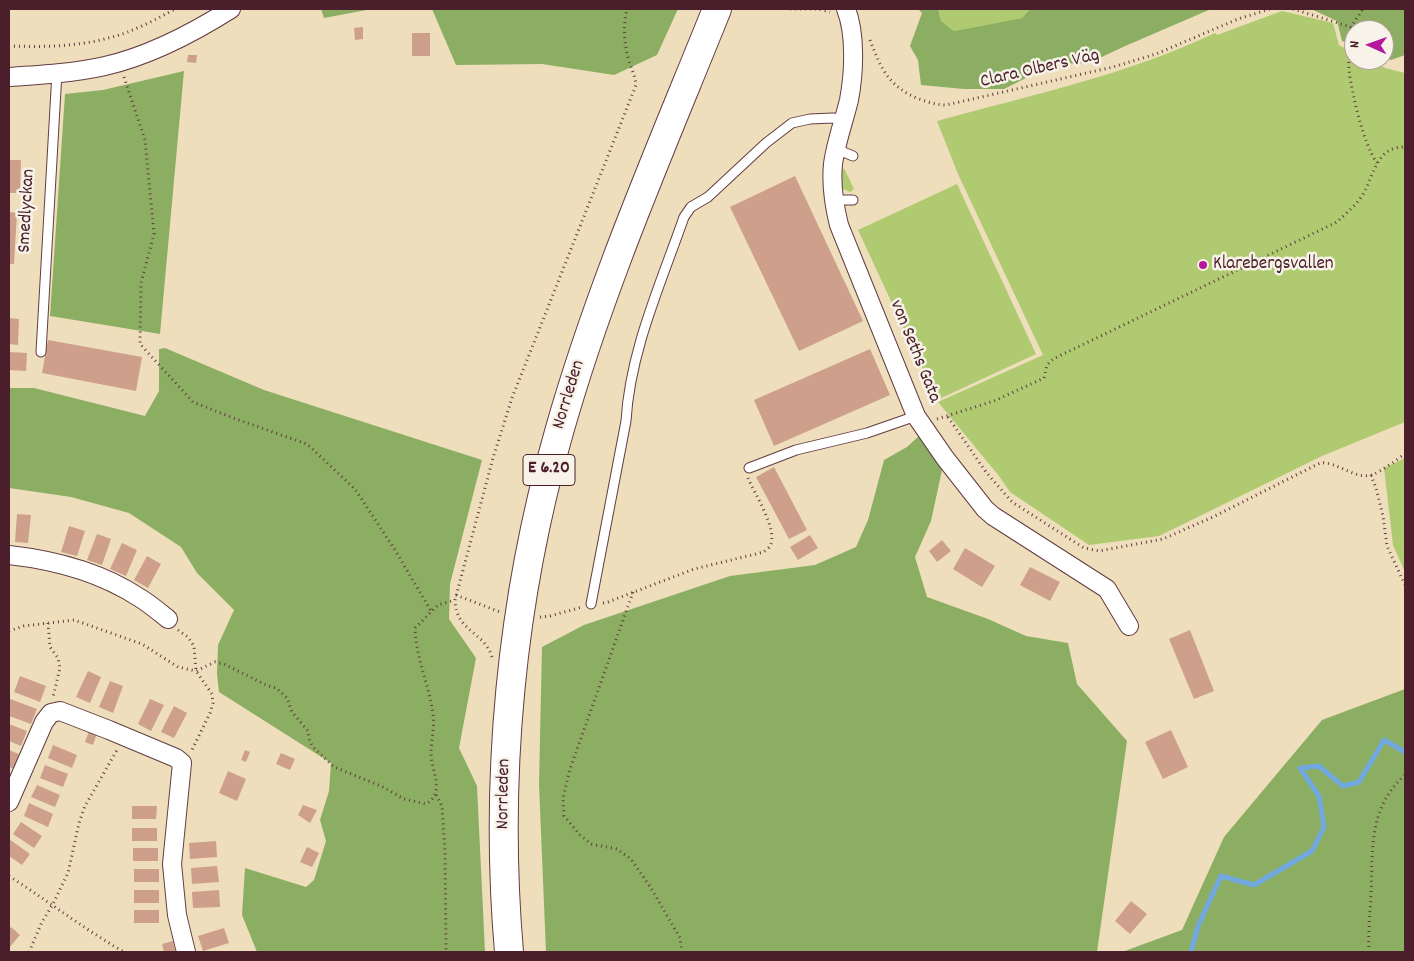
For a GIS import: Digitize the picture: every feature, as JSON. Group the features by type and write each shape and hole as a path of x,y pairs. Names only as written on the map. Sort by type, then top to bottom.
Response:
{"highway":[{"name":"Norrleden","path":"509,952 504,860 505,759 517,628 538,517 558,434 580,360 652,168 716,11"}],"street":[{"path":"9,76 106,66 131,59 181,38 231,9"},
{"name":"von Seths Gata","path":"848,16 853,66 849,99 833,164 833,200 838,225 918,419 945,458 992,516 1107,589 1129,626"},
{"path":"9,555 51,561 111,582 139,597 168,619"},
{"path":"9,802 44,722 51,713 60,711 125,736 176,758 182,763 172,864 177,915 186,952"}],"lane":[{"name":"Smedlyckan","path":"41,352 57,72"},
{"path":"590,604 626,421 627,396 631,377 642,336 684,217 691,206 708,197 766,143 792,123 810,119 833,118 844,120"},
{"path":"836,149 853,156"},
{"path":"833,200 852,200"},
{"path":"749,468 796,450 867,434 918,419"}],"path":[{"path":"9,46 50,47 114,37 175,9"},
{"path":"790,9 827,10 840,23 848,16"},
{"name":"Clara Olbers Väg","path":"848,16 863,25 882,70 890,82 912,96 936,105 946,105 1113,67 1156,54 1238,19 1270,9"},
{"path":"1293,9 1344,25"},
{"path":"1356,20 1363,9"},
{"path":"1349,70 1364,137 1370,153 1377,162"},
{"path":"123,73 145,140 154,234 141,283 140,344 193,402 307,444 355,489 395,550 431,611"},
{"path":"918,419 948,417 994,401 1044,378 1047,365 1053,359 1337,222 1360,199 1377,162 1388,152 1399,147 1405,147"},
{"path":"948,417 986,472 1012,502 1084,548 1099,551 1163,539 1213,517 1320,463 1326,462 1355,474 1371,475 1405,454"},
{"path":"534,618 550,616 590,604 608,602 694,569 764,552 770,546 772,539 769,522 748,479 749,468"},
{"path":"1371,475 1383,516 1387,546 1405,585"},
{"path":"633,592 570,769 563,798 564,816 580,835 591,844 617,849 631,859 651,888 680,938 682,952"},
{"path":"456,596 505,614"},
{"path":"9,630 24,626 74,620 142,644 178,668 196,671 215,662 224,664 276,688 286,698 292,712 308,731 312,746 334,767 380,786 404,799 426,804 436,794 437,787 430,753 434,716 416,645 415,628 438,605 455,600"},
{"path":"168,619 173,626 188,637 194,646 196,671 200,680 207,685 212,694 213,703 189,756 182,763"},
{"path":"48,623 50,647 58,658 60,668 52,704 53,713"},
{"path":"29,952 42,922 68,873 79,823 85,806 125,736"},
{"path":"1369,952 1372,846 1375,823 1382,803 1394,785 1405,775"},
{"path":"436,794 442,806 443,815 446,952"},
{"path":"9,876 53,904 100,938 124,952"}],"green space":[{"path":"321,9 372,9 324,18"},
{"path":"432,9 678,9 657,55 614,75 542,64 456,65"},
{"path":"918,9 938,9 941,21 954,31 1022,18 1030,9 1211,9 1089,63 1054,64 1004,89 964,89 921,85 918,60 910,46 922,13"},
{"path":"938,9 1030,9 1022,18 954,31 941,21"},
{"path":"1311,9 1405,9 1405,55 1394,59 1394,20 1344,20 1344,42 1342,41 1337,21"},
{"name":"Klarebergsvallen","path":"1282,11 1333,23 1339,45 1344,48 1344,70 1393,70 1405,73 1405,422 1322,456 1159,536 1089,545 1010,492 938,402 1043,355 958,174 937,121 1078,83 1148,61 1215,33 1217,35"},
{"path":"184,71 160,334 50,316 65,94 103,90"},
{"path":"844,168 854,189 850,192 841,188 840,172"},
{"path":"957,184 1036,354 937,400 858,230"},
{"path":"165,348 264,390 482,460 450,584 449,619 476,658 459,748 477,786 485,952 257,952 242,915 245,868 306,887 314,880 326,841 320,820 329,791 331,763 219,692 217,674 218,645 234,610 197,573 181,547 129,513 71,497 9,488 9,388 34,388 145,416 159,391 159,349"},
{"path":"920,435 942,470 931,521 915,557 927,597 988,619 1026,636 1068,643 1077,684 1127,741 1097,952 546,952 539,784 542,647 584,625 730,576 815,565 856,547 868,520 884,460 907,447"},
{"path":"1405,458 1405,572 1393,545 1384,468"},
{"path":"1405,689 1405,952 1122,952 1182,930 1224,837 1322,720"}],"building":[{"path":"363,27 363,39 355,40 354,28"},
{"path":"412,33 430,33 430,56 412,56"},
{"path":"188,55 197,55 196,63 187,62"},
{"path":"9,160 21,160 20,193 9,193"},
{"path":"795,176 863,321 799,351 730,207"},
{"path":"9,212 17,213 14,264 9,264"},
{"path":"9,318 19,319 18,345 9,344"},
{"path":"48,340 142,357 136,391 42,373"},
{"path":"870,349 890,395 774,446 754,400"},
{"path":"9,352 27,353 26,371 9,370"},
{"path":"774,467 807,530 789,539 756,477"},
{"path":"17,514 31,515 28,543 15,542"},
{"path":"69,526 85,531 77,556 61,552"},
{"path":"97,534 111,539 102,565 87,560"},
{"path":"810,535 818,548 798,560 790,547"},
{"path":"942,540 951,551 937,562 929,551"},
{"path":"122,543 137,550 126,576 110,569"},
{"path":"965,548 995,566 982,587 953,569"},
{"path":"147,556 161,564 148,588 134,580"},
{"path":"1030,567 1060,582 1050,601 1020,585"},
{"path":"1190,630 1214,691 1194,699 1169,639"},
{"path":"88,671 101,677 90,703 76,697"},
{"path":"20,676 46,686 40,702 14,692"},
{"path":"110,681 123,686 113,713 99,707"},
{"path":"10,699 37,709 31,724 9,716"},
{"path":"150,699 164,705 151,731 138,724"},
{"path":"174,706 187,713 174,738 161,732"},
{"path":"9,724 27,731 21,746 9,741"},
{"path":"1171,730 1188,767 1163,779 1145,742"},
{"path":"89,731 97,733 93,745 85,742"},
{"path":"53,745 77,755 72,768 48,758"},
{"path":"9,750 19,754 14,769 9,767"},
{"path":"245,750 250,752 246,762 241,760"},
{"path":"281,753 295,759 290,770 276,764"},
{"path":"45,765 68,774 63,787 40,778"},
{"path":"228,771 246,779 237,801 219,793"},
{"path":"37,785 60,795 55,807 31,797"},
{"path":"29,803 53,814 48,827 24,816"},
{"path":"303,805 317,810 310,823 298,815"},
{"path":"132,806 157,806 156,819 132,819"},
{"path":"21,822 42,836 34,848 13,834"},
{"path":"132,828 157,828 157,841 132,841"},
{"path":"9,839 30,854 22,865 9,856"},
{"path":"216,841 217,857 190,859 189,843"},
{"path":"307,847 319,853 312,867 300,862"},
{"path":"133,848 158,848 158,861 133,861"},
{"path":"217,866 219,882 192,884 191,868"},
{"path":"134,869 159,869 159,882 134,882"},
{"path":"134,890 159,890 159,903 134,903"},
{"path":"219,890 220,907 193,908 192,892"},
{"path":"1131,901 1147,914 1130,934 1115,921"},
{"path":"134,910 159,910 159,923 134,923"},
{"path":"11,927 20,935 9,948 9,929"},
{"path":"224,928 229,943 203,951 198,936"},
{"path":"173,941 175,951 164,952 162,944"}],"waterway":[{"path":"1191,952 1198,926 1221,876 1254,885 1312,851 1324,827 1319,796 1300,768 1319,766 1343,786 1359,782 1384,740 1405,752"}],"place":[{"name":"Klarebergsvallen","path":"1203,265"}]}
